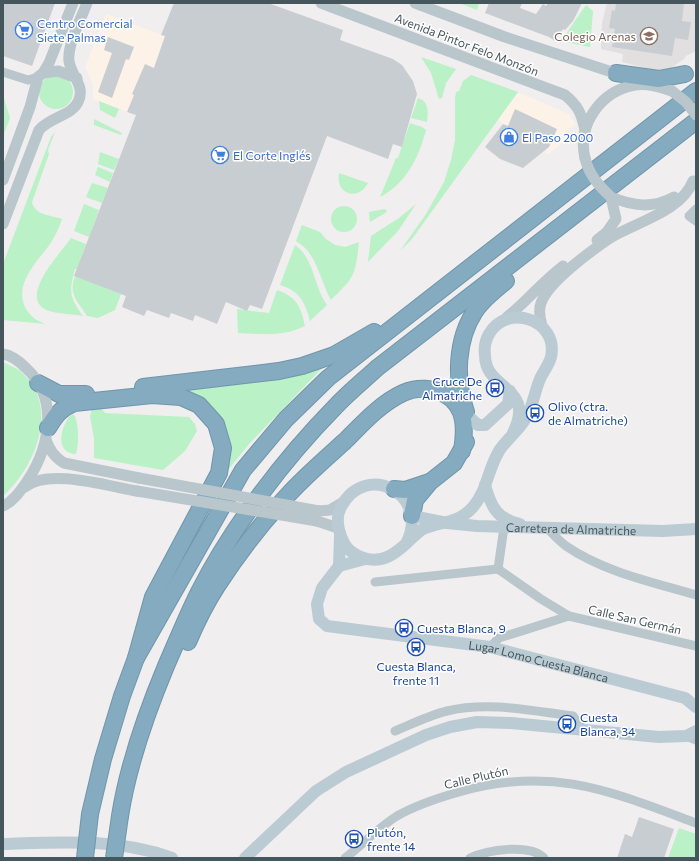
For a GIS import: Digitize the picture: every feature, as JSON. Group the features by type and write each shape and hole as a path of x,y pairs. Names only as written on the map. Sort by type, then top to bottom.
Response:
{"highway":[{"path":"616,73 659,79 690,70"},
{"path":"654,85 673,82 690,70"},
{"path":"136,658 243,470 286,418 328,378 696,91"},
{"path":"114,858 123,798 138,740 154,695 199,591 231,536 301,445 335,406 377,368 696,121"},
{"path":"412,516 415,500 430,482 454,463 462,452 469,429 468,416 461,396 459,361 463,337 475,310 494,290 588,216 624,177"},
{"path":"38,383 59,394 70,396 271,372 302,366 334,355 379,330 429,292 487,253"},
{"path":"123,798 143,756 164,696 190,636 217,586 253,537 286,496 363,424 389,402 403,393 418,388 433,389 456,401 462,413 464,427 462,452"},
{"path":"47,434 56,414 64,408 74,404 152,395 181,397 199,405 216,424 223,448 219,473 153,598 136,658 122,696 103,759 90,814 85,858"},
{"path":"394,489 405,490 430,482"}],"main road":[{"path":"406,544 411,535 412,516 404,498 394,489 375,484 368,485 356,490 340,508 339,566 365,559 385,558 393,555 406,544 421,530 447,523 466,514 481,497 491,466 496,456 523,423 532,408 540,379 550,357 551,345 542,326 530,319 506,318 496,325 489,335 484,347 484,361 490,374 516,398 519,416 512,435"},
{"path":"468,416 478,425 485,425 508,404 510,391"},
{"path":"485,485 494,509 508,521 540,527"},
{"path":"412,516 447,523"},
{"name":"Carretera de Almatriche","path":"447,523 504,527 663,531 696,529"},
{"path":"339,532 344,544 350,550 365,559"},
{"name":"Lugar Lomo Cuesta Blanca","path":"339,566 322,588 317,604 319,619 327,626 490,647 685,698 696,707"},
{"path":"245,858 316,792 346,772 426,735 450,727 477,722 659,737 693,736"},
{"path":"255,858 270,835"},
{"path":"3,844 106,842 159,853 172,858"},
{"path":"142,850 157,858"}],"street":[{"path":"3,180 30,107 40,75 49,63 73,3"},
{"path":"3,224 39,130 49,120 70,111 78,102 80,91 77,78 70,67 69,56 70,47 87,3"},
{"name":"Avenida Pintor Felo Monzón","path":"321,3 565,95 576,104 581,113 585,130"},
{"name":"Avenida Pintor Felo Monzón","path":"415,3 505,37 672,91 686,102 696,115"},
{"path":"3,72 28,80 40,75 58,71 77,78"},
{"path":"654,85 631,86 619,90 604,99 592,113 585,130 583,149 587,168 597,184 614,201 646,206 664,202 680,194 694,178"},
{"path":"542,326 539,316 540,303 549,289 564,274 610,238 671,207 689,191 694,178"},
{"path":"506,318 528,299 548,278 607,232 616,219 614,201"},
{"path":"696,209 689,216 696,221"},
{"path":"4,353 23,365 44,393 48,407 47,434 50,450 64,463 318,516 339,532"},
{"path":"22,488 34,471 47,434"},
{"path":"3,506 22,488 31,482 40,479 59,477 137,491 318,516 345,501"},
{"path":"375,582 498,570 504,527"},
{"path":"540,527 588,559 628,575 696,595"},
{"name":"Calle San Germán","path":"498,570 535,596 569,616 696,646"},
{"name":"Calle San Germán","path":"490,647 499,638 569,616"},
{"path":"395,731 447,711 479,707 516,709 573,716 584,730"},
{"name":"Calle Plutón","path":"345,858 397,816 439,798 482,786 515,780 542,780 579,784 629,798 696,823"},
{"path":"470,858 509,849 531,851 544,858"}],"shaded area":[{"name":"Colegio Arenas","path":"607,3 696,3 696,51 686,56 664,73 622,62 623,54 601,49 602,23"},
{"path":"106,14 165,36 136,115 93,99 93,84 85,67"},
{"path":"518,92 569,114 576,124 565,132 567,139 548,155 545,151 523,168 500,159 485,147 503,124 498,120"}],"green space":[{"path":"459,3 479,3 477,10"},
{"path":"586,5 593,11 590,47 561,41"},
{"path":"421,57 456,69 446,83 442,98 439,99 431,73"},
{"path":"53,75 59,75 63,76 70,82 73,92 72,99 66,106 59,109 53,109 49,108 42,102 39,95 39,89 40,85 46,78"},
{"path":"471,75 518,92 412,239 400,251 426,214 444,182 455,140 456,92 459,91 463,81"},
{"path":"3,95 10,118 3,136"},
{"path":"418,98 422,99 426,104 427,122 411,118"},
{"path":"99,101 119,109 115,118 100,110"},
{"path":"94,119 122,133 121,135 94,125"},
{"path":"410,123 426,130 420,150 404,177 397,185 380,197 396,158 398,158"},
{"path":"55,132 32,202 36,210 62,219 50,244 28,273 22,290 22,298 25,307 31,316 46,324 3,320 3,264 51,137"},
{"path":"100,152 119,159 114,170 98,164"},
{"path":"98,167 113,173 110,182 95,175"},
{"path":"339,173 368,183 364,189 359,192 353,194 348,193 340,186"},
{"path":"92,183 108,188 102,203 86,197"},
{"path":"84,204 99,210 89,237 74,231"},
{"path":"416,204 398,231 368,262 371,236 399,218"},
{"path":"344,206 353,210 357,219 353,228 344,232 335,228 331,219 335,210"},
{"path":"385,209 387,212 370,222 369,212"},
{"path":"302,225 320,232 326,239 335,245 345,247 359,242 355,269 345,286 331,300 314,260 303,246 296,241"},
{"path":"71,238 86,244 77,269 75,269 71,289 75,304 83,316 49,311 40,305 37,296 39,286 44,275"},
{"path":"295,245 302,251 310,265 322,298 327,305 310,321 306,308 297,294 287,287 280,285"},
{"path":"75,276 121,294 115,310 98,318 87,316 77,302 73,293"},
{"path":"277,290 294,299 300,308 305,326 297,330 280,333 238,333 237,309 269,313"},
{"path":"329,361 249,444 224,475 226,431 176,391"},
{"path":"3,362 20,371 32,385 39,401 41,418 39,435 34,453 15,484 3,496"},
{"path":"101,408 105,413 189,417 195,424 197,431 185,451 163,470 94,458 94,439 90,416 92,409"},
{"path":"72,414 75,416 78,430 76,454 64,449 61,437 65,424"},
{"path":"679,828 696,834 696,858 668,858"}],"building":[{"name":"Centro Comercial Siete Palmas","path":"3,3 55,3 32,66 3,56"},
{"name":"El Corte Inglés","path":"174,3 268,3 343,30 340,40 393,59 402,65 413,81 417,94 402,147 393,144 388,159 327,136 262,309 250,305 247,311 226,302 217,324 195,315 193,321 171,313 169,318 147,310 144,316 122,307 126,296 74,276 136,115 127,112 134,95 132,94 145,64 154,68 165,36 161,35"},
{"path":"489,3 522,3 520,8 536,14 543,4 546,6 548,3 582,3 573,21 565,30 563,29 555,41 549,37 485,13"},
{"name":"Colegio Arenas","path":"616,3 684,3 682,21 691,22 688,40 675,38 672,56 612,47 615,29 609,28 612,10 615,11"},
{"path":"108,37 134,47 129,60 126,59 112,98 98,92 112,53 104,50"},
{"path":"515,109 557,129 549,147 523,168 500,159 485,147 503,124 508,126"},
{"path":"639,817 674,829 664,858 617,858 625,834 632,837"}],"place":[{"name":"Centro Comercial Siete Palmas","path":"24,30"},
{"name":"Colegio Arenas","path":"649,36"},
{"name":"El Paso 2000","path":"509,137"},
{"name":"El Corte Inglés","path":"220,155"},
{"name":"Cruce De Almatriche","path":"495,388"},
{"name":"Olivo (ctra. de Almatriche)","path":"535,413"},
{"name":"Cuesta Blanca, 9","path":"404,628"},
{"name":"Cuesta Blanca, frente 11","path":"416,647"},
{"name":"Cuesta Blanca, 34","path":"567,724"},
{"name":"Plutón, frente 14","path":"354,839"}]}
